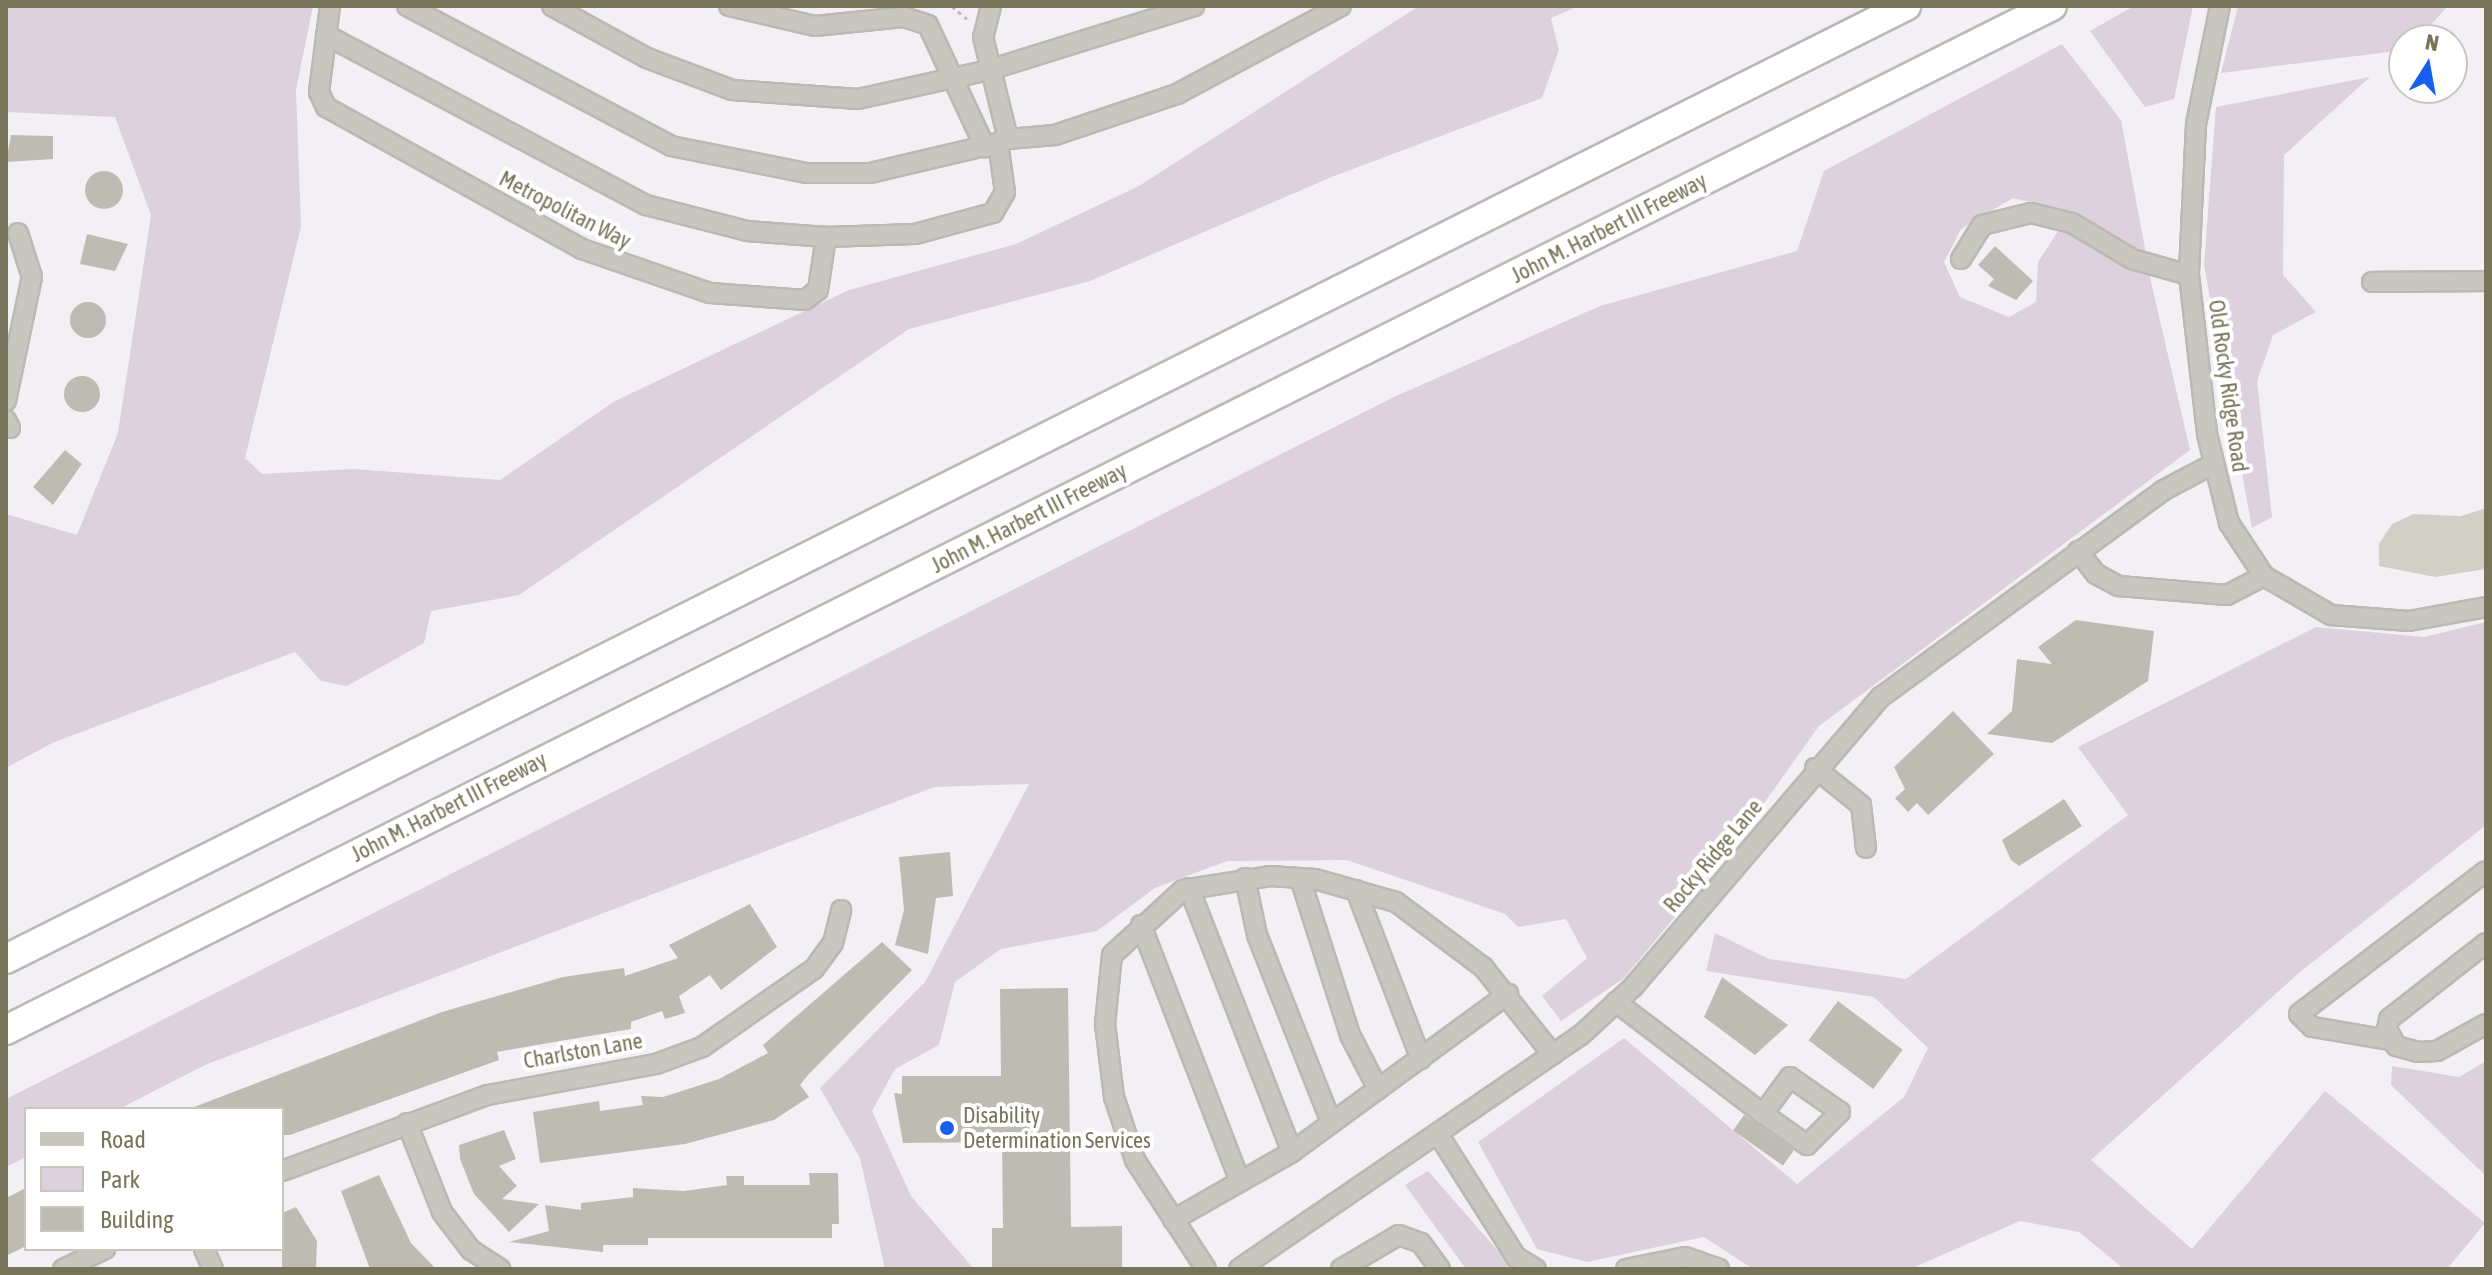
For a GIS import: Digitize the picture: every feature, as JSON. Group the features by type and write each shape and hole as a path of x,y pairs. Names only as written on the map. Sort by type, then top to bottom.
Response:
{"highway":[{"path":"6,959 1906,6"},
{"name":"John M. Harbert III Freeway","path":"6,1030 2052,6"}],"street":[{"name":"Metropolitan Way","path":"330,6 319,92 326,107 634,271 710,293 805,300 818,290 826,237"},
{"path":"407,6 671,146 806,173 870,173 997,143 1055,135 1177,94 1341,6"},
{"path":"552,6 579,12 647,58 732,90 858,99 989,70 1194,6"},
{"path":"729,6 815,26 904,17 928,25 997,143"},
{"name":"Metropolitan Way","path":"326,35 646,205 747,231 826,237 915,234 993,213 1005,192 984,25 991,6"},
{"name":"Old Rocky Ridge Road","path":"2220,6 2196,124 2189,275 2213,464 2239,544 2264,576 2310,607 2354,620 2409,621 2486,607"},
{"path":"1961,259 1982,225 2031,213 2189,275"},
{"path":"6,401 32,277 18,233"},
{"path":"2372,282 2486,281"},
{"name":"Rocky Ridge Lane","path":"1239,1269 1553,1055 1616,1002 1815,768 1920,663 2078,551 2213,464"},
{"path":"2078,551 2096,574 2119,586 2227,595 2264,576"},
{"path":"1815,768 1861,805 1866,848"},
{"path":"2486,871 2299,1014 2312,1027 2389,1040 2406,1051 2437,1051 2486,1024"},
{"path":"1245,878 1257,935 1331,1122"},
{"path":"1206,1269 1135,1160 1114,1097 1105,1024 1112,955 1141,925 1189,888 1245,878 1300,878 1396,902 1449,936 1508,994 1553,1055"},
{"path":"1300,878 1350,1035 1378,1089"},
{"path":"1189,888 1292,1152"},
{"path":"1356,890 1421,1059"},
{"name":"Charlston Lane","path":"284,1170 407,1123 535,1082 656,1064 702,1047 814,969 833,943 841,910"},
{"path":"1141,925 1240,1181"},
{"path":"2389,1040 2389,1019 2486,943"},
{"path":"1173,1220 1292,1152 1508,994"},
{"path":"1616,1002 1763,1114"},
{"path":"407,1123 442,1212 471,1250 500,1269"},
{"path":"1438,1134 1516,1257 1536,1269"},
{"path":"1341,1269 1399,1235 1421,1243 1440,1269"},
{"path":"63,1269 101,1251"},
{"path":"1626,1269 1685,1257 1719,1269"}],"path":[{"path":"952,6 984,25"}],"green space":[{"path":"6,6 313,6 296,90 301,227 245,458 262,474 354,469 500,480 615,401 849,290 1016,244 1139,186 1419,6 1579,6 1551,18 1559,50 1542,98 1334,176 1090,281 909,329 519,595 431,611 424,643 347,686 321,681 295,652 52,743 6,768 6,514 77,535 118,433 151,215 115,117 6,112"},
{"path":"2134,6 2193,6 2174,99 2145,107 2090,31"},
{"path":"2238,6 2448,6 2432,24 2388,24 2388,52 2221,73"},
{"path":"2062,44 2121,120 2146,254 2071,212 2013,198 1961,229 1944,262 1960,297 2009,317 2036,302 2038,262 2060,228 2149,273 2190,450 1819,726 1732,848 1624,978 1561,1021 1542,996 1587,958 1566,919 1518,927 1505,914 1347,860 1227,861 1155,888 1097,931 1001,949 955,982 939,1045 895,1069 872,1111 911,1196 974,1269 885,1269 860,1158 820,1088 925,982 1029,784 934,787 205,1065 123,1107 24,1107 24,1158 6,1167 6,1099 1394,397 1600,306 1797,251 1824,171"},
{"path":"2370,77 2284,155 2283,275 2316,312 2273,335 2257,381 2272,517 2252,528 2204,265 2216,107"},
{"path":"2486,622 2486,825 2300,972 2091,1160 2192,1249 2325,1091 2485,1223 2447,1269 2124,1269 2079,1232 2020,1221 1910,1269 1753,1269 1704,1237 1587,1262 1537,1249 1478,1142 1624,1038 1797,1184 1904,1097 1928,1048 1874,997 1706,971 1715,933 1769,959 1906,979 2128,815 2078,747 2316,627 2424,637"},
{"path":"2486,1061 2486,1176 2391,1085 2392,1066 2459,1077"},
{"path":"1428,1171 1514,1269 1466,1269 1405,1185"}],"shaded area":[{"path":"2486,508 2486,569 2435,577 2379,566 2379,544 2392,524 2414,514 2461,516"}],"building":[{"path":"11,135 53,136 53,159 6,162"},
{"path":"104,171 117,177 123,190 117,203 104,209 91,203 85,190 91,177"},
{"path":"87,234 128,244 115,271 80,264"},
{"path":"1995,246 2033,281 2016,300 1988,286 1994,279 1978,265"},
{"path":"88,302 101,307 106,320 101,333 88,338 75,333 70,320 75,307"},
{"path":"82,376 95,381 100,394 95,407 82,412 69,407 64,394 69,381"},
{"path":"65,450 82,464 53,505 33,487"},
{"path":"2076,620 2154,631 2148,681 2052,743 1987,734 2012,711 2017,659 2052,664 2038,647"},
{"path":"1953,711 1994,754 1928,815 1917,803 1908,812 1895,798 1905,789 1894,767"},
{"path":"2064,799 2082,826 2019,866 2011,860 2002,840"},
{"path":"950,852 953,896 936,898 928,954 895,945 904,910 899,857"},
{"path":"750,904 777,947 721,990 710,975 679,996 685,1013 665,1019 662,1011 631,1022 631,1029 497,1052 499,1060 290,1135 284,1135 284,1107 194,1107 442,1012 563,977 624,968 625,976 678,958 669,945"},
{"path":"882,942 912,970 800,1085 809,1097 774,1120 685,1144 540,1163 533,1112 599,1101 600,1111 643,1105 641,1096 663,1097 719,1079 768,1053 763,1045"},
{"path":"1722,977 1788,1025 1755,1055 1704,1017"},
{"name":"Disability Determination Services","path":"1068,988 1071,1227 1122,1226 1122,1269 992,1269 992,1228 1003,1228 1002,1142 903,1143 894,1093 902,1094 902,1076 1001,1076 1000,989"},
{"path":"1838,1001 1903,1050 1873,1089 1809,1040"},
{"path":"1744,1115 1794,1150 1783,1166 1733,1131"},
{"path":"504,1130 516,1159 499,1166 517,1186 502,1199 539,1204 509,1232 474,1194 460,1159 459,1145"},
{"path":"809,1173 838,1173 839,1224 832,1224 832,1238 648,1238 648,1245 603,1245 603,1252 509,1242 549,1231 545,1205 581,1210 581,1203 633,1197 633,1188 684,1191 727,1185 726,1176 744,1176 744,1185 810,1185"},
{"path":"379,1175 411,1243 436,1269 370,1269 341,1191"},
{"path":"24,1189 24,1247 6,1256 6,1198"},
{"path":"296,1207 317,1241 316,1269 282,1269 284,1212"}],"place":[{"name":"Disability Determination Services","path":"947,1128"}]}
